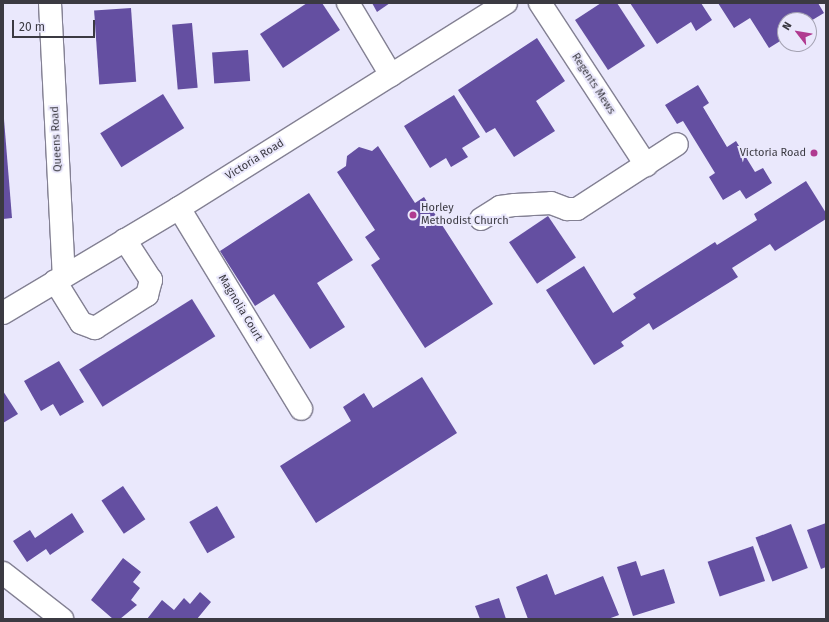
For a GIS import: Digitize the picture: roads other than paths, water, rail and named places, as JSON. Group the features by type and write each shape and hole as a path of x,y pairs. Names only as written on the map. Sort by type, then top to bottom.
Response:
{"street":[{"name":"Queens Road","path":"50,3 59,278"},
{"path":"348,3 391,75"},
{"name":"Victoria Road","path":"3,313 59,278 179,208 506,3"},
{"name":"Regents Mews","path":"540,3 646,165"},
{"path":"481,219 500,207 515,205 551,203 567,209 577,209 677,144"},
{"name":"Magnolia Court","path":"179,208 301,409"},
{"path":"59,278 81,323 95,328 147,295 151,280 125,240"},
{"path":"3,573 62,619"}],"place":[{"name":"Victoria Road","path":"814,153"},
{"name":"Horley Methodist Church","path":"413,215"}]}
